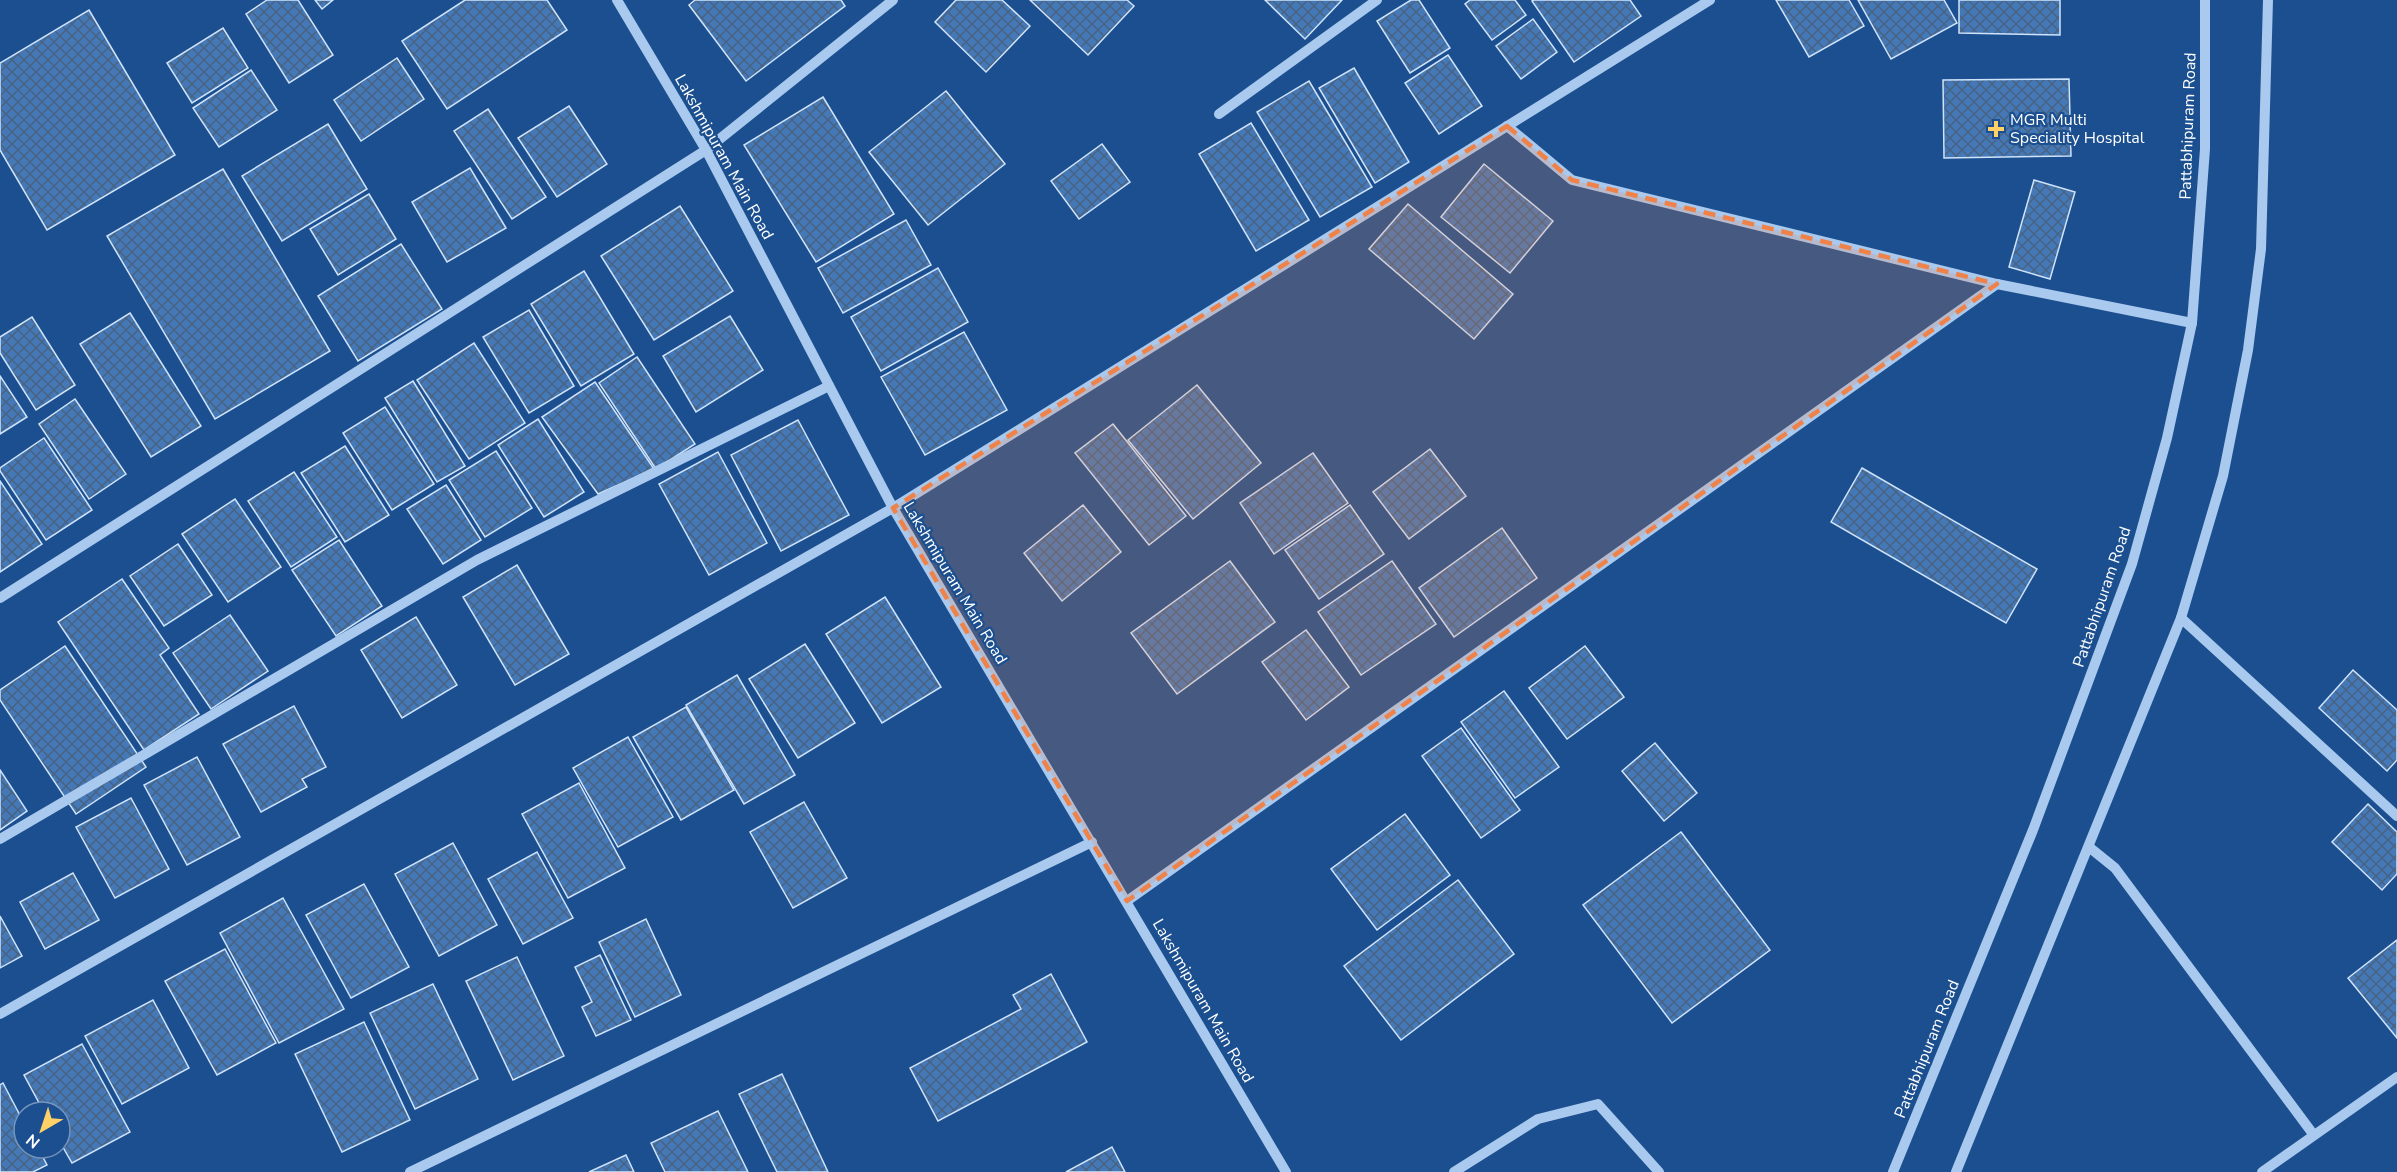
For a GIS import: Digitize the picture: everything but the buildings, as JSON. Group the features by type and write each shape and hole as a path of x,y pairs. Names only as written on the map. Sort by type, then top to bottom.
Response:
{"street":[{"name":"Lakshmipuram Main Road","path":"618,0 706,150 893,508 1286,1172"},
{"path":"0,598 706,150 893,0"},
{"path":"1220,114 1377,0"},
{"path":"0,1014 893,508 1710,0"},
{"name":"Pattabhipuram Road","path":"1893,1172 2033,830 2132,564 2167,438 2193,323 2205,149 2205,0"},
{"path":"1956,1172 2181,618 2223,476 2248,350 2261,249 2268,0"},
{"path":"1507,126 1572,180 1997,284 2193,323"},
{"path":"1127,901 1997,284"},
{"path":"0,838 477,560 829,386"},
{"path":"2181,618 2397,816"},
{"path":"410,1172 1092,842"},
{"path":"2089,847 2115,868 2313,1134"},
{"path":"2262,1172 2397,1077"},
{"path":"1454,1172 1538,1119 1598,1104 1659,1172"}],"highlighted area":[{"path":"1507,126 1572,180 1997,284 1127,901 893,508"}],"place":[{"name":"MGR Multi Speciality Hospital","path":"1996,129"}]}
